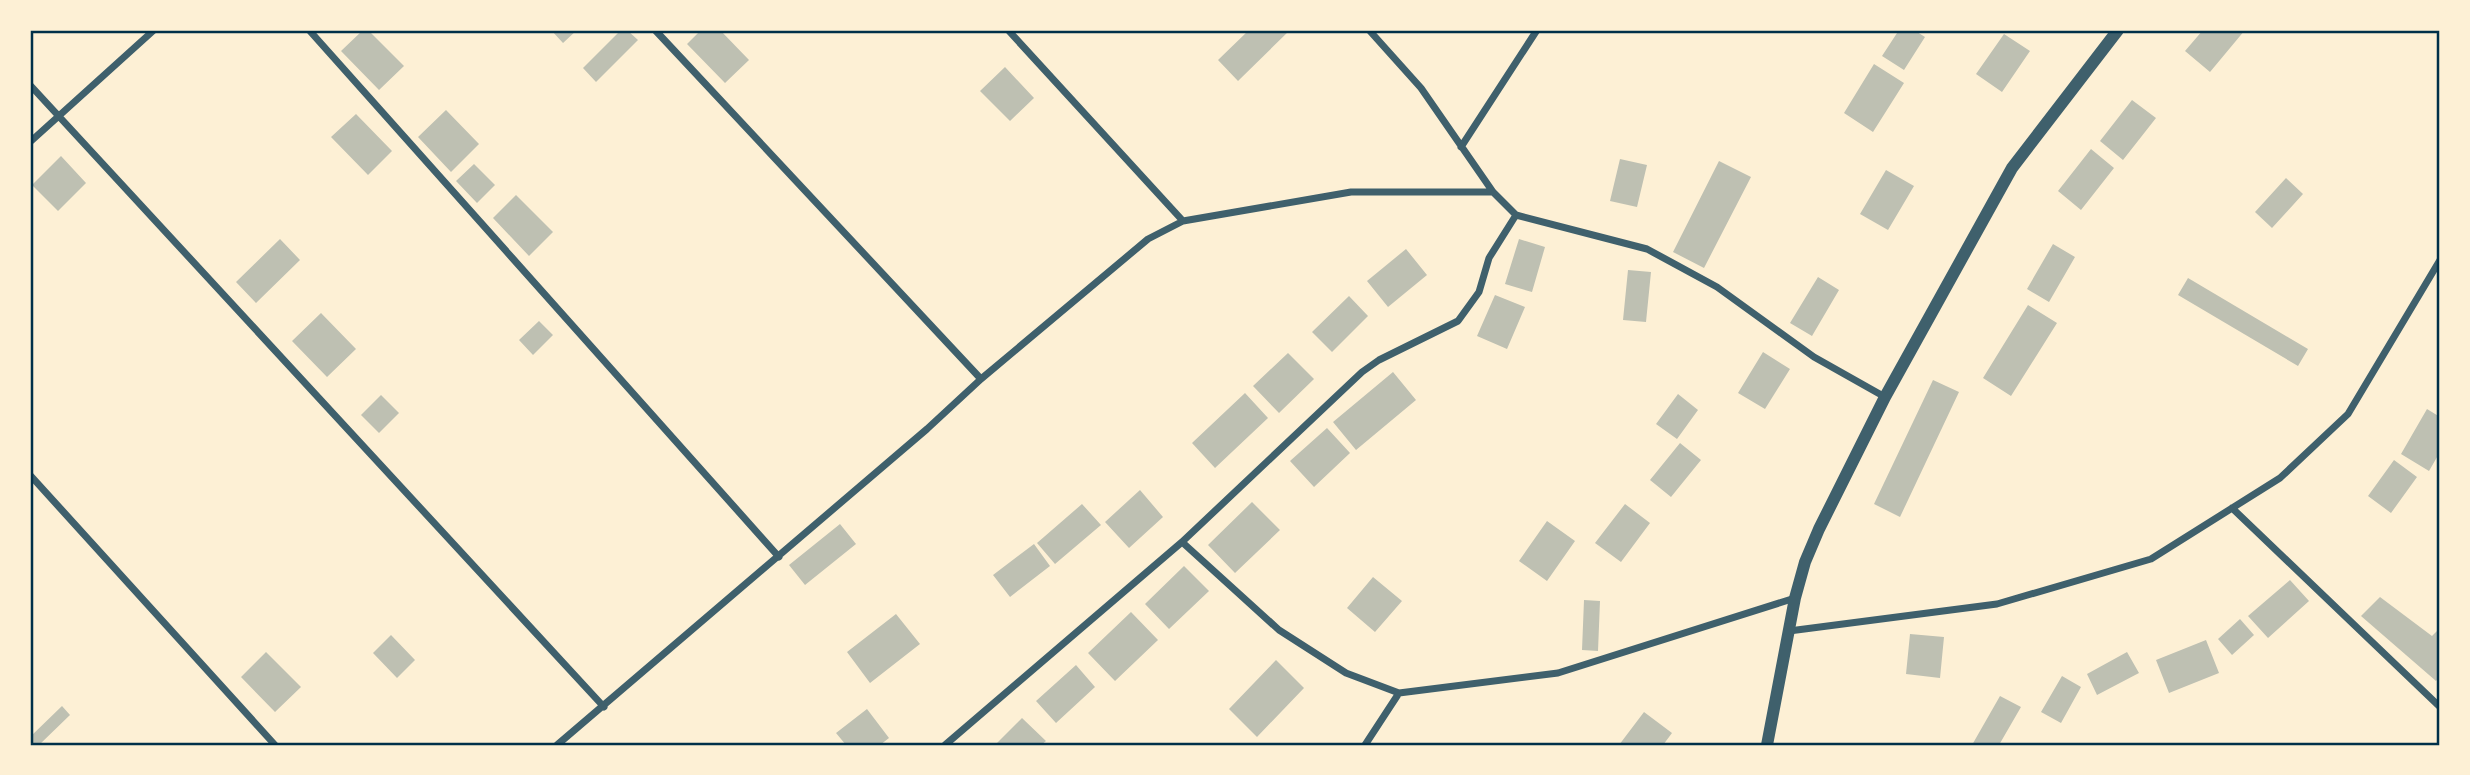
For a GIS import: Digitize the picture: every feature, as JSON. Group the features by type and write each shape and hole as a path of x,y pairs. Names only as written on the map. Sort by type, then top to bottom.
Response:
{"street":[{"path":"30,142 153,30"},
{"path":"309,30 779,557"},
{"path":"655,30 981,379"},
{"path":"1008,30 1183,221"},
{"path":"1368,30 1421,88 1493,192 1516,215 1647,248 1717,287 1814,356 1885,397"},
{"path":"1461,147 1536,30"},
{"path":"1767,745 1795,598 1819,529 1885,397 2012,168 2118,30"},
{"path":"30,85 604,707"},
{"path":"557,745 779,557 981,379 1148,239 1183,221 1351,192 1493,192"},
{"path":"945,745 1182,542 1362,372 1379,360 1458,321 1479,292 1489,258 1516,215"},
{"path":"1789,631 1997,604 2151,559 2280,478 2348,414 2440,260"},
{"path":"30,475 275,745"},
{"path":"2232,508 2440,707"},
{"path":"1182,542 1279,630 1346,673 1399,694 1558,673 1795,598"},
{"path":"1365,745 1399,694"}],"building":[{"path":"363,30 368,30 404,66 379,90 341,51"},
{"path":"551,30 577,30 563,43"},
{"path":"621,30 627,30 638,40 596,82 583,68"},
{"path":"701,30 720,30 749,60 725,83 687,44"},
{"path":"1249,30 1290,30 1238,81 1218,60"},
{"path":"1899,30 1914,30 1925,37 1904,70 1882,56"},
{"path":"2203,30 2245,30 2210,72 2185,51"},
{"path":"2004,34 2030,51 2002,92 1976,74"},
{"path":"1874,64 1904,83 1873,132 1844,113"},
{"path":"1005,67 1034,98 1010,121 980,91"},
{"path":"2132,100 2156,118 2123,160 2100,141"},
{"path":"446,110 479,144 451,172 418,137"},
{"path":"356,114 392,151 368,175 331,137"},
{"path":"2091,149 2114,168 2081,210 2058,191"},
{"path":"61,156 86,183 58,211 32,185"},
{"path":"1620,159 1647,165 1637,207 1610,201"},
{"path":"1719,161 1751,177 1704,268 1673,252"},
{"path":"474,164 495,185 477,203 456,181"},
{"path":"1886,170 1914,186 1888,230 1860,214"},
{"path":"2286,178 2303,194 2272,228 2255,212"},
{"path":"516,195 553,232 529,256 493,218"},
{"path":"280,239 300,260 256,303 236,282"},
{"path":"1519,239 1545,247 1532,292 1505,284"},
{"path":"2053,244 2075,257 2049,302 2027,289"},
{"path":"1406,249 1427,275 1388,307 1367,281"},
{"path":"1628,270 1651,272 1646,322 1623,320"},
{"path":"1818,277 1839,290 1812,336 1790,323"},
{"path":"2188,278 2308,349 2298,366 2178,295"},
{"path":"1495,295 1525,307 1507,349 1477,336"},
{"path":"1349,296 1368,316 1332,352 1312,332"},
{"path":"2028,305 2057,323 2011,396 1983,378"},
{"path":"321,313 356,349 327,377 292,341"},
{"path":"539,321 553,335 533,355 519,340"},
{"path":"1763,352 1790,369 1765,409 1738,393"},
{"path":"1288,353 1314,379 1279,413 1253,386"},
{"path":"1393,372 1416,400 1356,450 1333,422"},
{"path":"1933,380 1959,392 1900,517 1874,504"},
{"path":"1245,393 1268,418 1215,468 1192,443"},
{"path":"1678,394 1698,410 1677,439 1656,424"},
{"path":"381,395 399,413 379,433 361,415"},
{"path":"2427,409 2440,417 2440,452 2429,471 2401,454"},
{"path":"1327,428 1350,453 1314,487 1290,461"},
{"path":"1680,443 1701,460 1671,497 1650,480"},
{"path":"2394,460 2417,477 2391,513 2368,496"},
{"path":"1140,490 1163,517 1129,548 1105,522"},
{"path":"1252,502 1280,530 1235,573 1208,545"},
{"path":"1082,504 1101,525 1055,564 1037,543"},
{"path":"1625,504 1650,523 1621,562 1595,543"},
{"path":"1547,521 1575,541 1547,581 1519,561"},
{"path":"840,524 856,544 805,585 789,565"},
{"path":"1034,544 1050,566 1010,597 993,575"},
{"path":"1184,566 1209,591 1169,629 1145,604"},
{"path":"1373,577 1402,601 1375,632 1347,608"},
{"path":"2290,580 2309,601 2268,638 2248,616"},
{"path":"2380,597 2432,636 2440,628 2440,676 2436,681 2361,616"},
{"path":"1584,600 1600,601 1598,651 1582,650"},
{"path":"1131,612 1158,640 1115,681 1088,653"},
{"path":"896,614 920,644 870,683 847,652"},
{"path":"2240,619 2254,635 2232,655 2218,639"},
{"path":"1910,634 1944,637 1940,678 1906,674"},
{"path":"391,635 415,660 397,678 373,653"},
{"path":"2206,640 2219,673 2169,693 2156,660"},
{"path":"266,652 301,687 275,712 241,677"},
{"path":"2127,652 2139,673 2097,695 2087,674"},
{"path":"1276,660 1304,688 1257,737 1229,709"},
{"path":"1076,665 1095,687 1056,723 1036,701"},
{"path":"2062,676 2081,687 2061,723 2041,712"},
{"path":"2000,696 2021,707 1999,745 1972,745"},
{"path":"62,706 70,715 39,745 30,745 30,737"},
{"path":"867,709 889,738 880,745 846,745 836,733"},
{"path":"1644,712 1672,733 1663,745 1619,745"},
{"path":"1022,718 1046,741 1041,745 995,745"}]}
